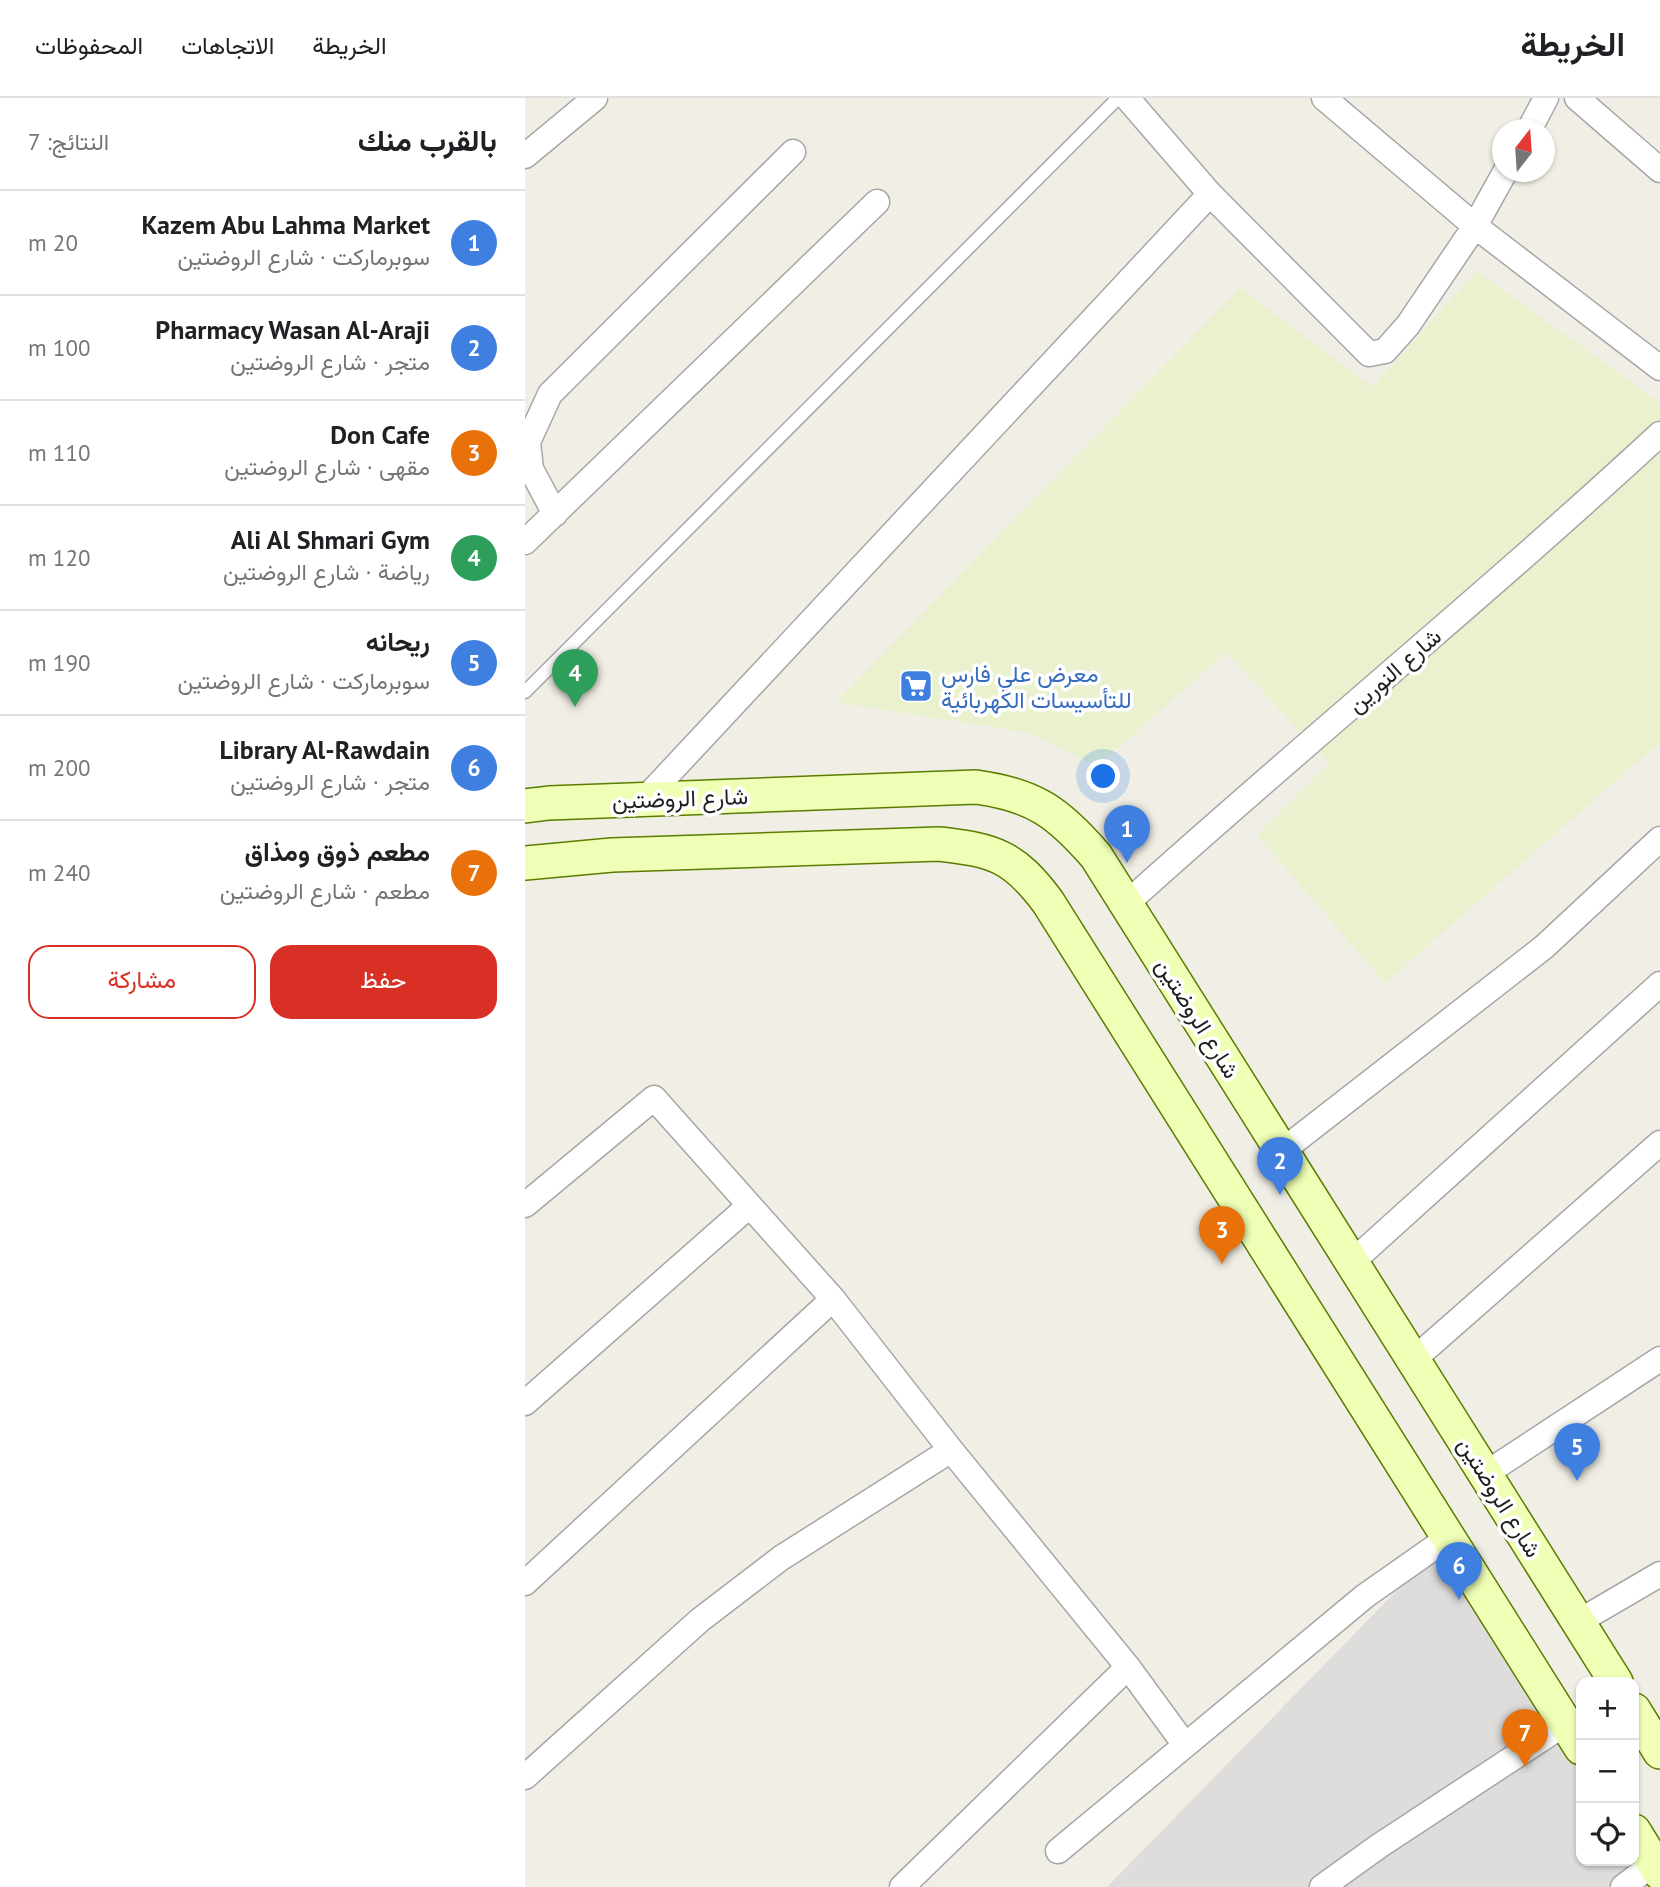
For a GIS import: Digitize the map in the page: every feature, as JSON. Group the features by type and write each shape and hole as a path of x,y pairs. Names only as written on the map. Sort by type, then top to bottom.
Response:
{"main road":[{"name":"شارع الروضتين","path":"525,806 976,787 1021,796 1046,808 1096,856 1613,1677"},
{"path":"525,863 612,855 939,844 993,853 1021,870 1048,902 1574,1735"},
{"path":"1639,1718 1660,1752"},
{"path":"1639,1839 1657,1868"}],"street":[{"path":"525,156 595,98"},
{"path":"1127,98 1210,194 1369,354 1385,351 1408,325 1475,226 1499,182"},
{"path":"1324,98 1475,226 1660,368"},
{"path":"1534,119 1546,98"},
{"path":"1577,98 1660,170"},
{"path":"555,514 531,469 528,442 550,394 793,152"},
{"path":"644,800 1210,194"},
{"path":"525,542 877,202"},
{"name":"شارع النورين","path":"1126,904 1243,799 1556,530 1660,434"},
{"path":"1282,1151 1544,947 1660,839"},
{"path":"1352,1262 1660,984"},
{"path":"525,1205 654,1098 833,1299 951,1450 1128,1667 1185,1745"},
{"path":"1413,1360 1660,1143"},
{"path":"525,1403 749,1206"},
{"path":"525,1583 833,1299"},
{"path":"1485,1474 1660,1359"},
{"path":"525,1777 700,1620 761,1573 951,1450"},
{"path":"1058,1851 1365,1596 1449,1537"},
{"path":"1579,1622 1660,1574"},
{"path":"902,1887 1128,1667"},
{"path":"1322,1887 1379,1846 1574,1735"},
{"path":"1623,1887 1657,1868"}],"lane":[{"path":"525,692 1118,98"}],"shaded area":[{"path":"1449,1537 1576,1740 1576,1866 1639,1866 1660,1887 1107,1887"}],"green space":[{"path":"1477,271 1660,403 1660,742 1385,983 1257,835 1329,763 1226,652 1098,766 1030,733 836,702 1240,288 1373,387"}],"place":[{"name":"معرض علي فارس للتأسيسات الكهربائية","path":"916,686"},
{"name":"Ali Al Shmari Gym","path":"575,707"},
{"name":"Kazem Abu Lahma Market","path":"1127,863"},
{"name":"Pharmacy Wasan Al-Araji","path":"1280,1195"},
{"name":"Don Cafe","path":"1222,1264"},
{"name":"ريحانه","path":"1577,1481"},
{"name":"Library Al-Rawdain","path":"1459,1600"},
{"name":"مطعم ذوق ومذاق","path":"1525,1767"}]}
